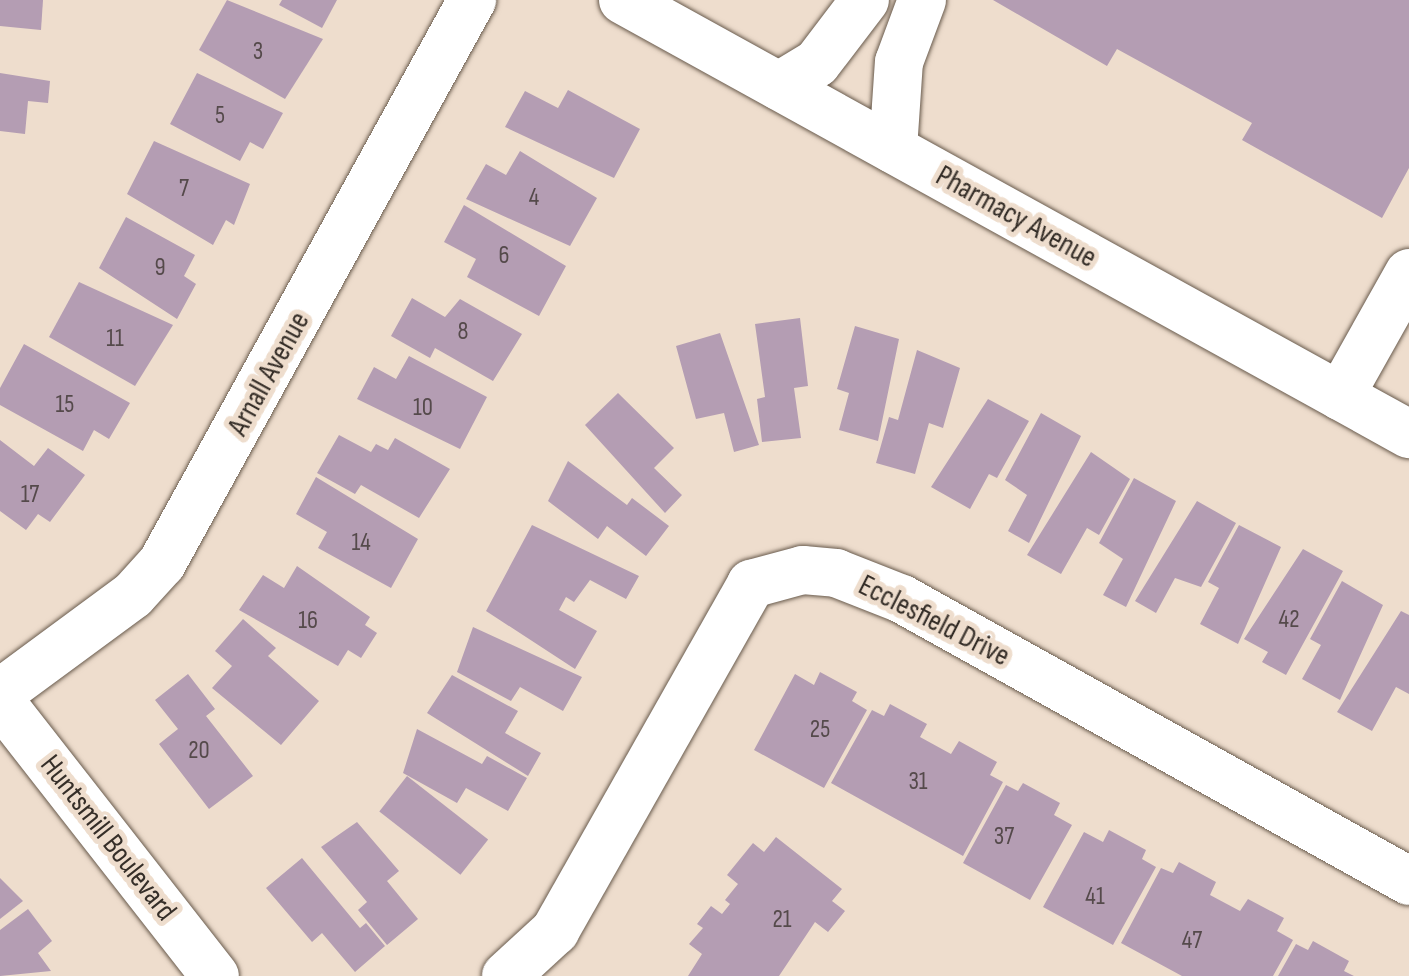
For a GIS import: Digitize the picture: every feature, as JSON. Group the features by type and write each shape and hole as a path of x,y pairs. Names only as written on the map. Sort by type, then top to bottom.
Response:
{"street":[{"name":"Arnall Avenue","path":"0,692 133,596 162,563 472,0"},
{"name":"Pharmacy Avenue","path":"623,0 1409,434"},
{"path":"778,86 817,63 865,0"},
{"path":"893,149 899,62 922,0"},
{"path":"1340,396 1409,272"},
{"name":"Ecclesfield Drive","path":"506,976 554,932 751,584 804,570 871,584 911,604 1409,881"},
{"name":"Huntsmill Boulevard","path":"0,701 215,976"}],"building":[{"path":"0,0 43,0 41,30 0,26"},
{"path":"227,0 323,39 285,99 199,50"},
{"path":"282,0 337,0 322,28 279,5"},
{"path":"993,0 1409,0 1409,168 1382,218 1242,140 1252,123 1117,49 1107,66"},
{"path":"0,73 50,81 48,103 28,101 25,134 0,131"},
{"path":"197,73 283,113 263,149 250,142 240,161 170,124"},
{"path":"568,90 640,129 614,178 505,127 525,91 558,108"},
{"path":"154,141 250,184 234,225 226,220 213,245 127,194"},
{"path":"520,151 597,198 570,246 466,199 486,164 506,175"},
{"path":"464,205 566,266 539,316 467,277 476,259 444,242"},
{"path":"126,217 195,255 184,276 196,284 177,319 99,268"},
{"path":"79,282 173,325 135,386 49,337"},
{"path":"412,298 445,317 460,299 522,334 493,381 435,348 430,358 391,336"},
{"path":"800,318 808,386 794,388 801,438 762,442 757,399 765,397 755,324"},
{"path":"855,326 899,339 878,441 839,430 849,393 837,389"},
{"path":"720,333 759,445 734,452 724,413 696,419 676,346"},
{"path":"24,344 130,403 109,439 94,430 83,451 0,405 0,388"},
{"path":"917,350 960,368 943,428 929,423 915,474 876,463 889,417 898,420"},
{"path":"409,356 487,397 460,449 357,399 374,367 396,379"},
{"path":"618,393 674,448 654,468 682,495 665,513 585,425"},
{"path":"988,399 1029,421 997,478 989,474 970,509 931,487"},
{"path":"1041,413 1081,436 1029,543 1008,531 1027,495 1005,480"},
{"path":"339,435 371,452 376,444 388,450 395,438 450,469 419,518 361,485 355,494 317,473"},
{"path":"0,440 34,466 48,448 85,475 50,522 38,514 26,530 0,511"},
{"path":"1091,452 1130,479 1099,535 1087,528 1061,574 1027,555"},
{"path":"568,461 627,505 632,498 669,526 646,556 607,526 598,539 548,501"},
{"path":"316,477 418,539 391,588 318,548 327,532 296,514"},
{"path":"1134,478 1176,501 1126,607 1103,595 1123,559 1099,543"},
{"path":"1197,501 1236,523 1201,587 1175,578 1156,613 1135,601"},
{"path":"532,525 639,576 626,599 590,580 574,602 566,597 559,610 597,631 575,669 486,611"},
{"path":"1239,525 1281,547 1238,644 1200,624 1219,588 1208,582"},
{"path":"1303,549 1343,571 1286,675 1262,662 1268,652 1244,639"},
{"path":"297,566 370,617 365,625 377,633 361,658 348,650 338,666 239,610 263,575 284,588"},
{"path":"1342,581 1383,605 1340,700 1302,679 1321,645 1310,639"},
{"path":"1401,611 1409,615 1409,694 1396,687 1372,731 1337,712"},
{"path":"243,619 276,648 268,656 319,701 281,745 212,688 232,666 215,651"},
{"path":"473,627 582,677 563,711 520,687 511,701 457,672"},
{"path":"820,672 857,692 852,701 867,710 824,788 754,750 795,674 814,685"},
{"path":"188,674 215,709 206,716 253,776 209,809 159,744 178,729 155,700"},
{"path":"452,675 518,711 505,733 541,753 528,776 427,713"},
{"path":"890,704 927,724 920,737 951,754 959,741 997,762 990,775 1003,782 963,856 831,783 872,710 884,716"},
{"path":"417,729 482,764 487,756 527,778 508,811 466,788 457,803 403,773"},
{"path":"407,776 488,839 460,875 379,811"},
{"path":"1023,783 1060,803 1054,815 1072,825 1030,900 963,863 1006,785 1018,791"},
{"path":"357,822 399,871 387,881 418,919 387,945 358,910 367,902 321,847"},
{"path":"1109,830 1146,850 1142,859 1156,867 1113,945 1043,907 1084,832 1103,842"},
{"path":"776,837 842,889 832,901 845,911 828,932 815,922 779,976 688,976 702,954 689,944 703,928 697,924 711,906 722,914 730,904 725,900 738,884 727,875 753,843 764,852"},
{"path":"302,858 360,928 366,923 385,946 355,972 322,933 312,942 266,888"},
{"path":"1179,862 1216,882 1210,895 1240,911 1248,899 1284,918 1277,931 1293,940 1273,976 1182,976 1121,943 1161,868 1173,873"},
{"path":"0,878 23,901 0,919"},
{"path":"28,909 52,941 38,953 51,971 0,976 0,930"},
{"path":"1313,941 1349,961 1344,971 1354,976 1278,976 1296,944 1308,950"}]}
